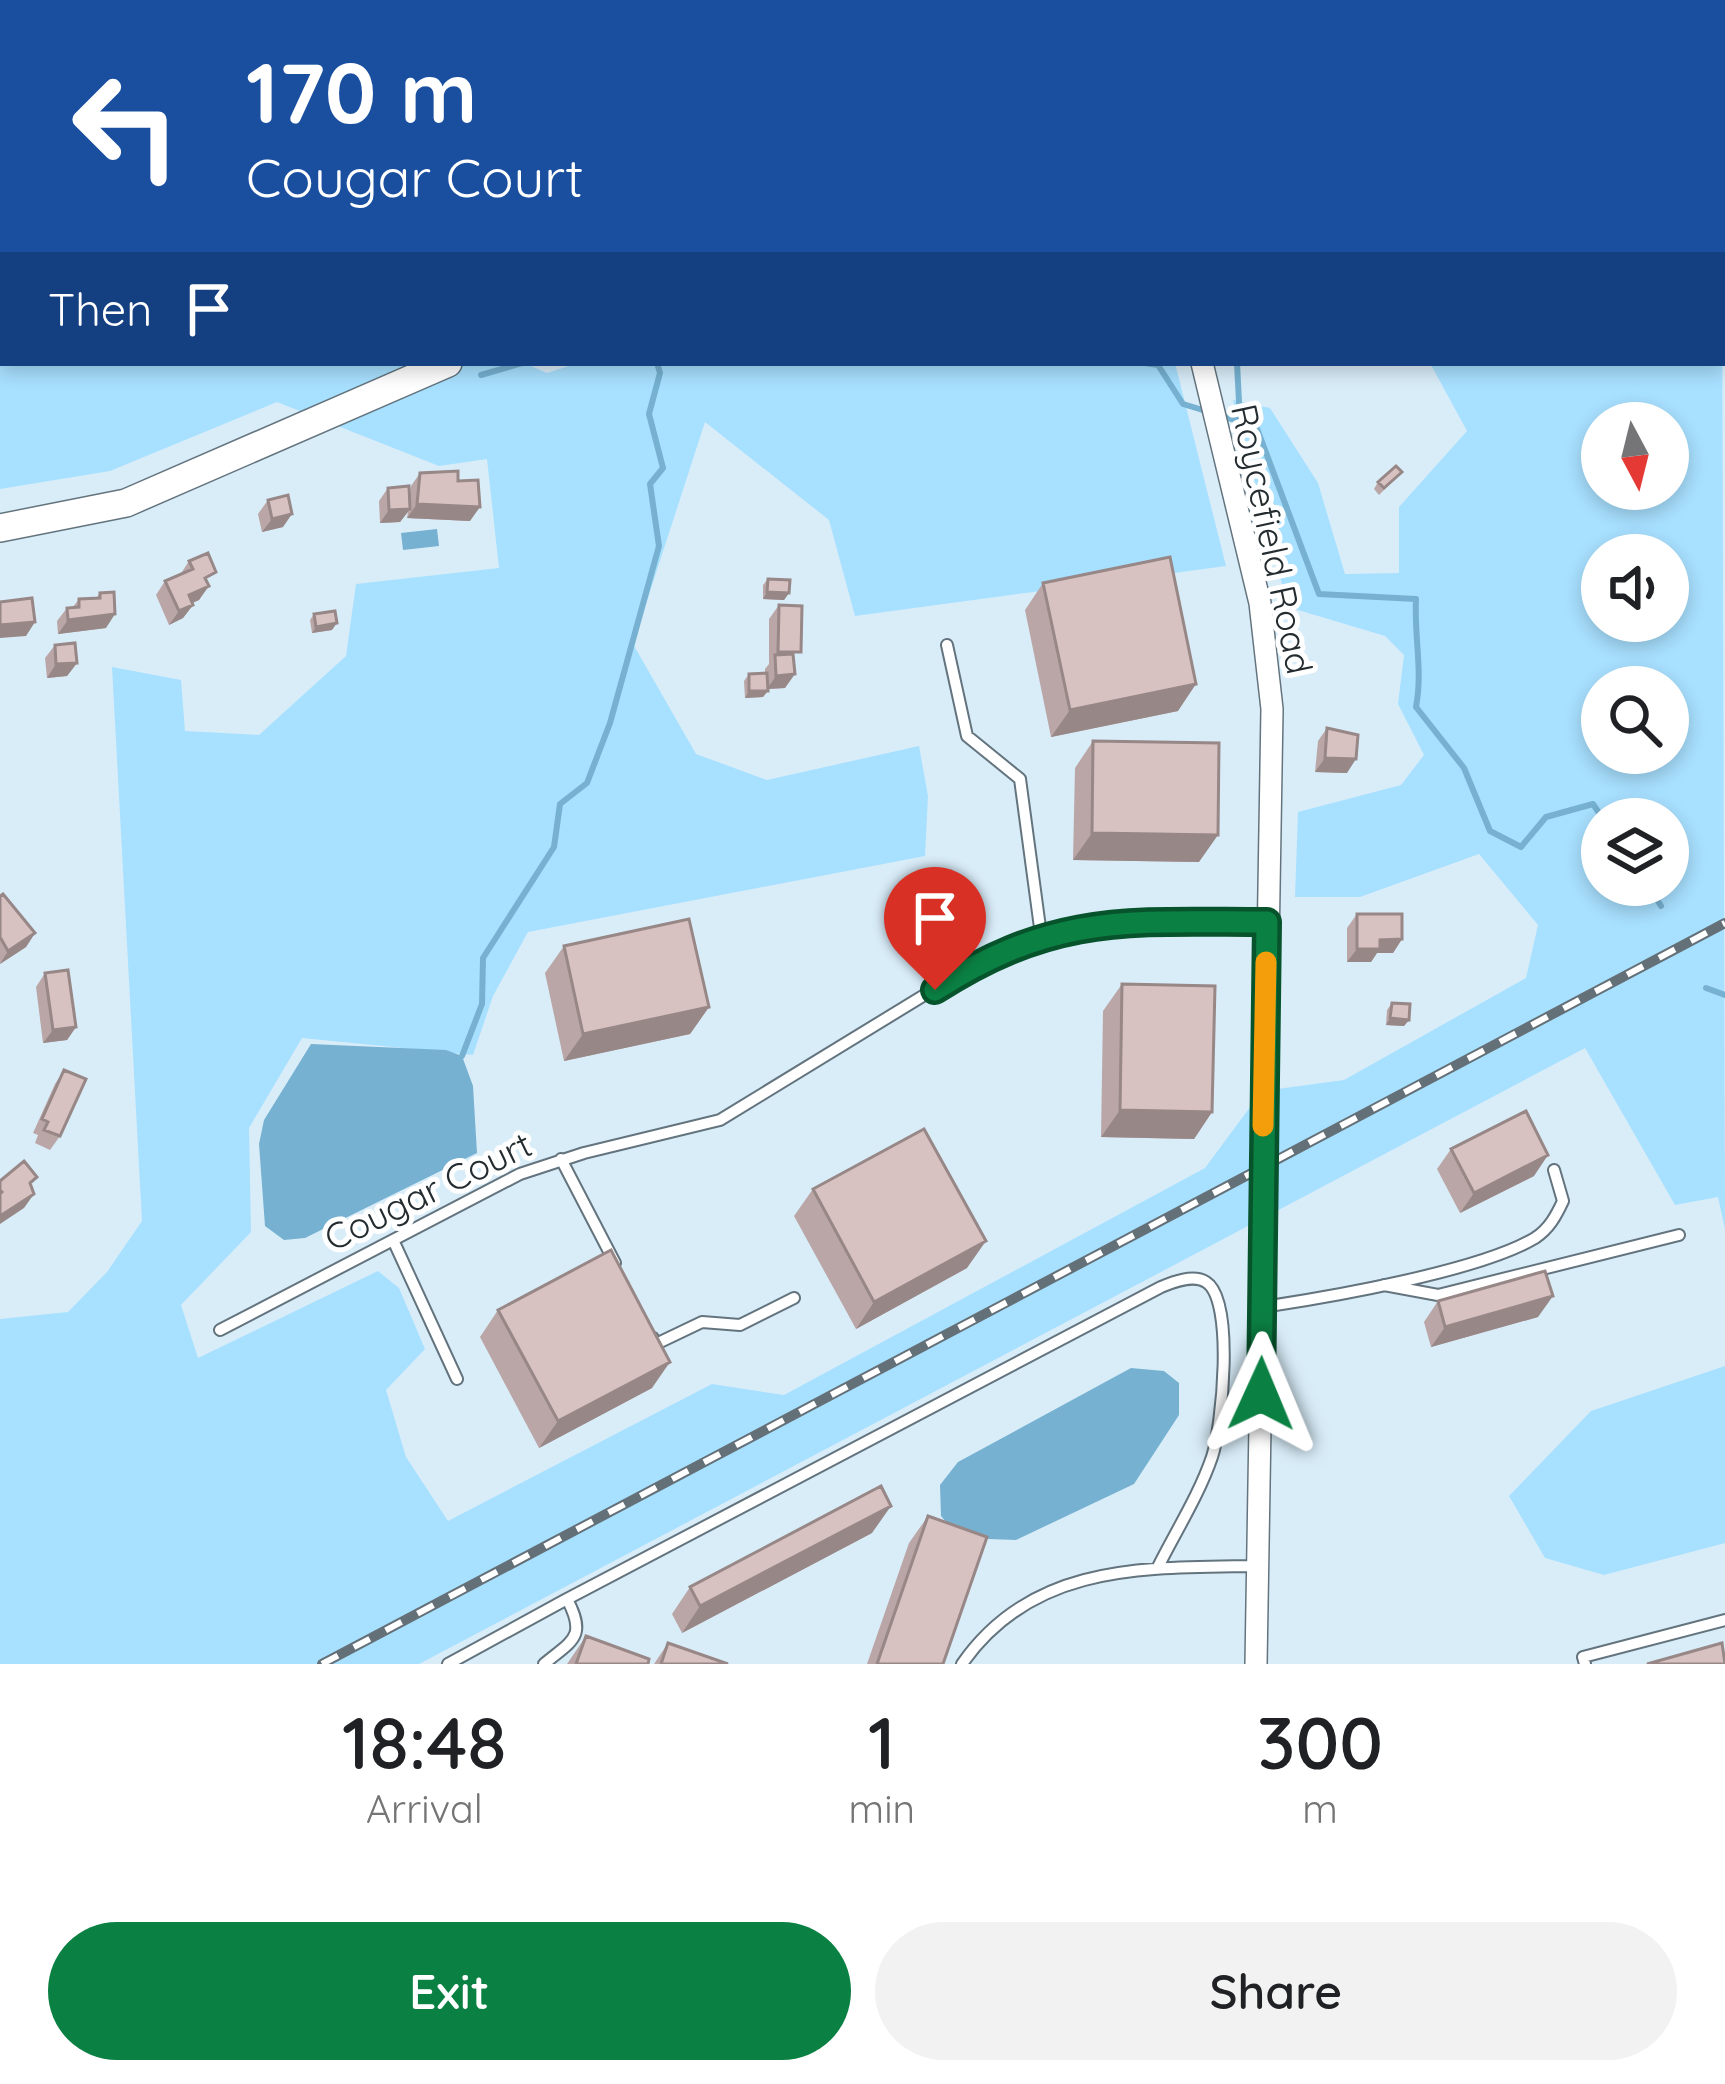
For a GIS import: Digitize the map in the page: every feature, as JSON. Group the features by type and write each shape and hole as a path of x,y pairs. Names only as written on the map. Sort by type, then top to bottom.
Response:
{"street":[{"path":"0,528 127,503 441,366"},
{"name":"Roycefield Road","path":"1203,366 1269,660 1256,1664"}],"lane":[{"path":"947,645 967,736 1020,779 1041,935"},
{"name":"Cougar Court","path":"220,1330 561,1159 720,1120 968,969 1041,935 1097,923 1267,922"},
{"path":"561,1159 625,1282"},
{"path":"1263,1307 1381,1284 1511,1250 1539,1236 1563,1202 1554,1170"},
{"path":"1381,1284 1438,1295 1679,1235"},
{"path":"393,1240 457,1378"},
{"path":"448,1664 1160,1287 1196,1279 1211,1287 1221,1308 1219,1430 1206,1474 1158,1567"},
{"path":"646,1323 656,1344 702,1322 740,1325 794,1298"},
{"path":"962,1664 989,1630 1032,1599 1084,1576 1158,1567 1258,1566"},
{"path":"544,1664 578,1634 580,1623 567,1599"},
{"path":"1585,1664 1583,1657 1725,1620"}],"shaded area":[{"path":"0,366 531,366 547,373 569,366 1176,366 1226,566 855,616 829,520 705,422 633,644 696,754 767,780 919,746 928,796 925,856 528,932 493,996 473,1055 302,1038 249,1128 251,1232 181,1305 198,1358 378,1271 399,1288 425,1349 386,1390 406,1457 448,1521 712,1384 784,1395 1205,1168 1262,1091 1344,1080 1526,978 1538,925 1479,854 1360,897 1295,897 1298,812 1401,785 1424,755 1398,704 1404,655 1385,636 1288,607 1233,400 1270,408 1318,483 1345,574 1399,573 1399,507 1467,431 1432,366 1722,366 1725,1229 1718,1197 1675,1205 1585,1048 419,1664 0,1664 0,1319 68,1312 107,1272 142,1221 112,667 181,680 185,731 259,735 346,656 356,584 499,568 487,459 439,466 277,402 110,471 0,489"},
{"path":"437,529 439,546 403,550 401,533"},
{"path":"311,1044 446,1050 462,1056 473,1086 477,1153 305,1238 284,1240 265,1226 259,1144 264,1120"},
{"path":"1725,1366 1725,1543 1604,1575 1545,1558 1509,1496 1591,1411"},
{"path":"1131,1368 1164,1371 1179,1383 1179,1415 1134,1484 1016,1540 960,1538 941,1516 940,1485 958,1462"}],"building":[{"path":"1396,466 1402,472 1384,488 1378,482"},
{"path":"458,471 458,481 478,480 480,507 417,504 420,473"},
{"path":"409,486 410,509 389,510 388,488"},
{"path":"288,495 292,514 272,519 268,500"},
{"path":"208,553 216,572 205,578 209,586 189,595 193,605 179,611 165,581 193,569 189,561"},
{"path":"1170,557 1196,684 1070,710 1043,583"},
{"path":"768,579 790,580 789,593 767,592"},
{"path":"114,592 115,614 68,620 67,608 79,607 79,599"},
{"path":"32,598 35,622 0,625 0,602"},
{"path":"779,605 802,606 801,652 778,652"},
{"path":"335,611 337,623 316,627 314,614"},
{"path":"75,643 77,663 56,664 55,645"},
{"path":"793,654 795,674 776,676 775,655"},
{"path":"767,673 768,691 749,691 749,674"},
{"path":"1327,728 1358,735 1356,759 1325,758"},
{"path":"1093,741 1219,743 1218,835 1092,833"},
{"path":"3,894 35,933 8,951 0,937"},
{"path":"1357,914 1402,914 1402,939 1380,940 1380,949 1357,949"},
{"path":"689,919 709,1007 583,1034 564,946"},
{"path":"68,970 76,1027 53,1030 45,973"},
{"path":"1122,984 1215,986 1212,1112 1120,1110"},
{"path":"1392,1003 1410,1004 1409,1020 1390,1018"},
{"path":"64,1070 86,1079 60,1136 44,1130 48,1122 42,1119"},
{"path":"1526,1111 1548,1155 1474,1193 1451,1149"},
{"path":"924,1129 986,1241 874,1302 813,1189"},
{"path":"24,1161 37,1177 30,1183 34,1194 0,1216 0,1181"},
{"path":"611,1250 670,1362 558,1421 498,1310"},
{"path":"1545,1271 1553,1296 1445,1327 1438,1301"},
{"path":"881,1486 891,1506 700,1606 690,1587"},
{"path":"928,1516 987,1537 943,1664 877,1664"},
{"path":"586,1636 649,1659 648,1664 576,1664"},
{"path":"668,1643 728,1664 661,1664"},
{"path":"1722,1643 1725,1664 1647,1664"}],"waterway":[{"path":"481,375 512,366"},
{"path":"462,1056 482,1004 483,958 554,847 560,804 587,783 610,723 659,546 650,484 663,468 649,414 658,366"},
{"path":"1159,366 1183,404 1206,411"},
{"path":"1237,366 1240,421"},
{"path":"1218,415 1256,426 1319,594 1416,599 1416,707 1464,768 1490,831 1521,847 1546,817 1581,807"},
{"path":"1706,988 1725,995"}],"railway":[{"path":"322,1664 1725,923"}],"slow traffic":[{"path":"1263,1126 1266,962"}],"route":[{"path":"935,990 998,953 1072,927 1125,922 1267,922 1261,1394"}]}
